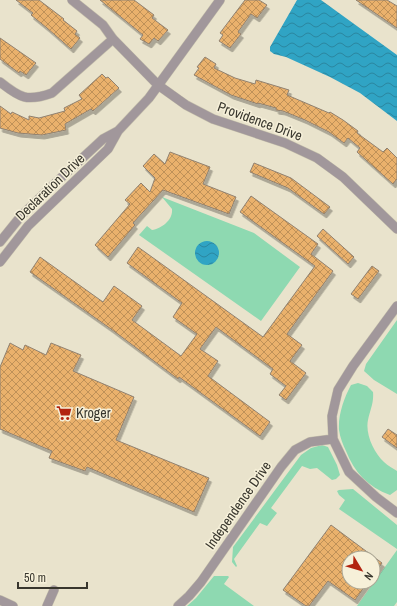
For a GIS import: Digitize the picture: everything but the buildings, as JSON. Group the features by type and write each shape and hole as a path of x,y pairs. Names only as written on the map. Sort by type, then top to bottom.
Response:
{"street":[{"name":"Providence Drive","path":"72,0 103,25 113,39 158,85 186,106 213,120 285,143 317,158 343,177 397,228"},
{"name":"Declaration Drive","path":"0,262 28,226 108,149 118,131 149,98 220,0"},
{"path":"0,82 22,97 33,98 52,94 113,39"},
{"name":"Declaration Drive","path":"0,242 21,216 103,138 118,131"},
{"path":"397,306 353,366 338,390 332,416 333,439 349,472 376,498 397,512"},
{"name":"Independence Drive","path":"178,606 201,582 281,467 295,450 310,442 333,439"},
{"path":"47,606 54,590"},
{"path":"0,600 13,606"}],"green space":[{"path":"162,197 254,233 300,267 261,321 139,235 147,226 152,230 156,229 166,223 171,217 172,209"},
{"path":"397,320 397,394 374,380 364,371 366,364"},
{"path":"358,383 367,386 373,392 367,425 371,443 380,458 387,465 397,471 397,490 390,495 375,488 363,478 349,459 341,438 339,418 342,407 351,385"},
{"path":"322,445 328,447 340,475 336,479 332,480 317,468 310,469 302,466 271,508 277,513 267,526 260,523 234,559 237,566 236,567 232,562 233,547 301,455 311,448"},
{"path":"353,489 397,525 397,549 339,509 345,500 337,491"},
{"path":"397,550 397,602 394,606 357,606 368,590 381,590 381,572"},
{"path":"214,576 228,576 229,577 224,584 254,606 187,606 196,598"}],"water":[{"path":"297,0 321,0 397,55 397,121 360,93 330,77 270,51 270,47"},
{"path":"207,241 216,244 219,253 216,262 207,265 198,262 195,253 198,244"}],"place":[{"name":"Kroger","path":"64,413"}]}
